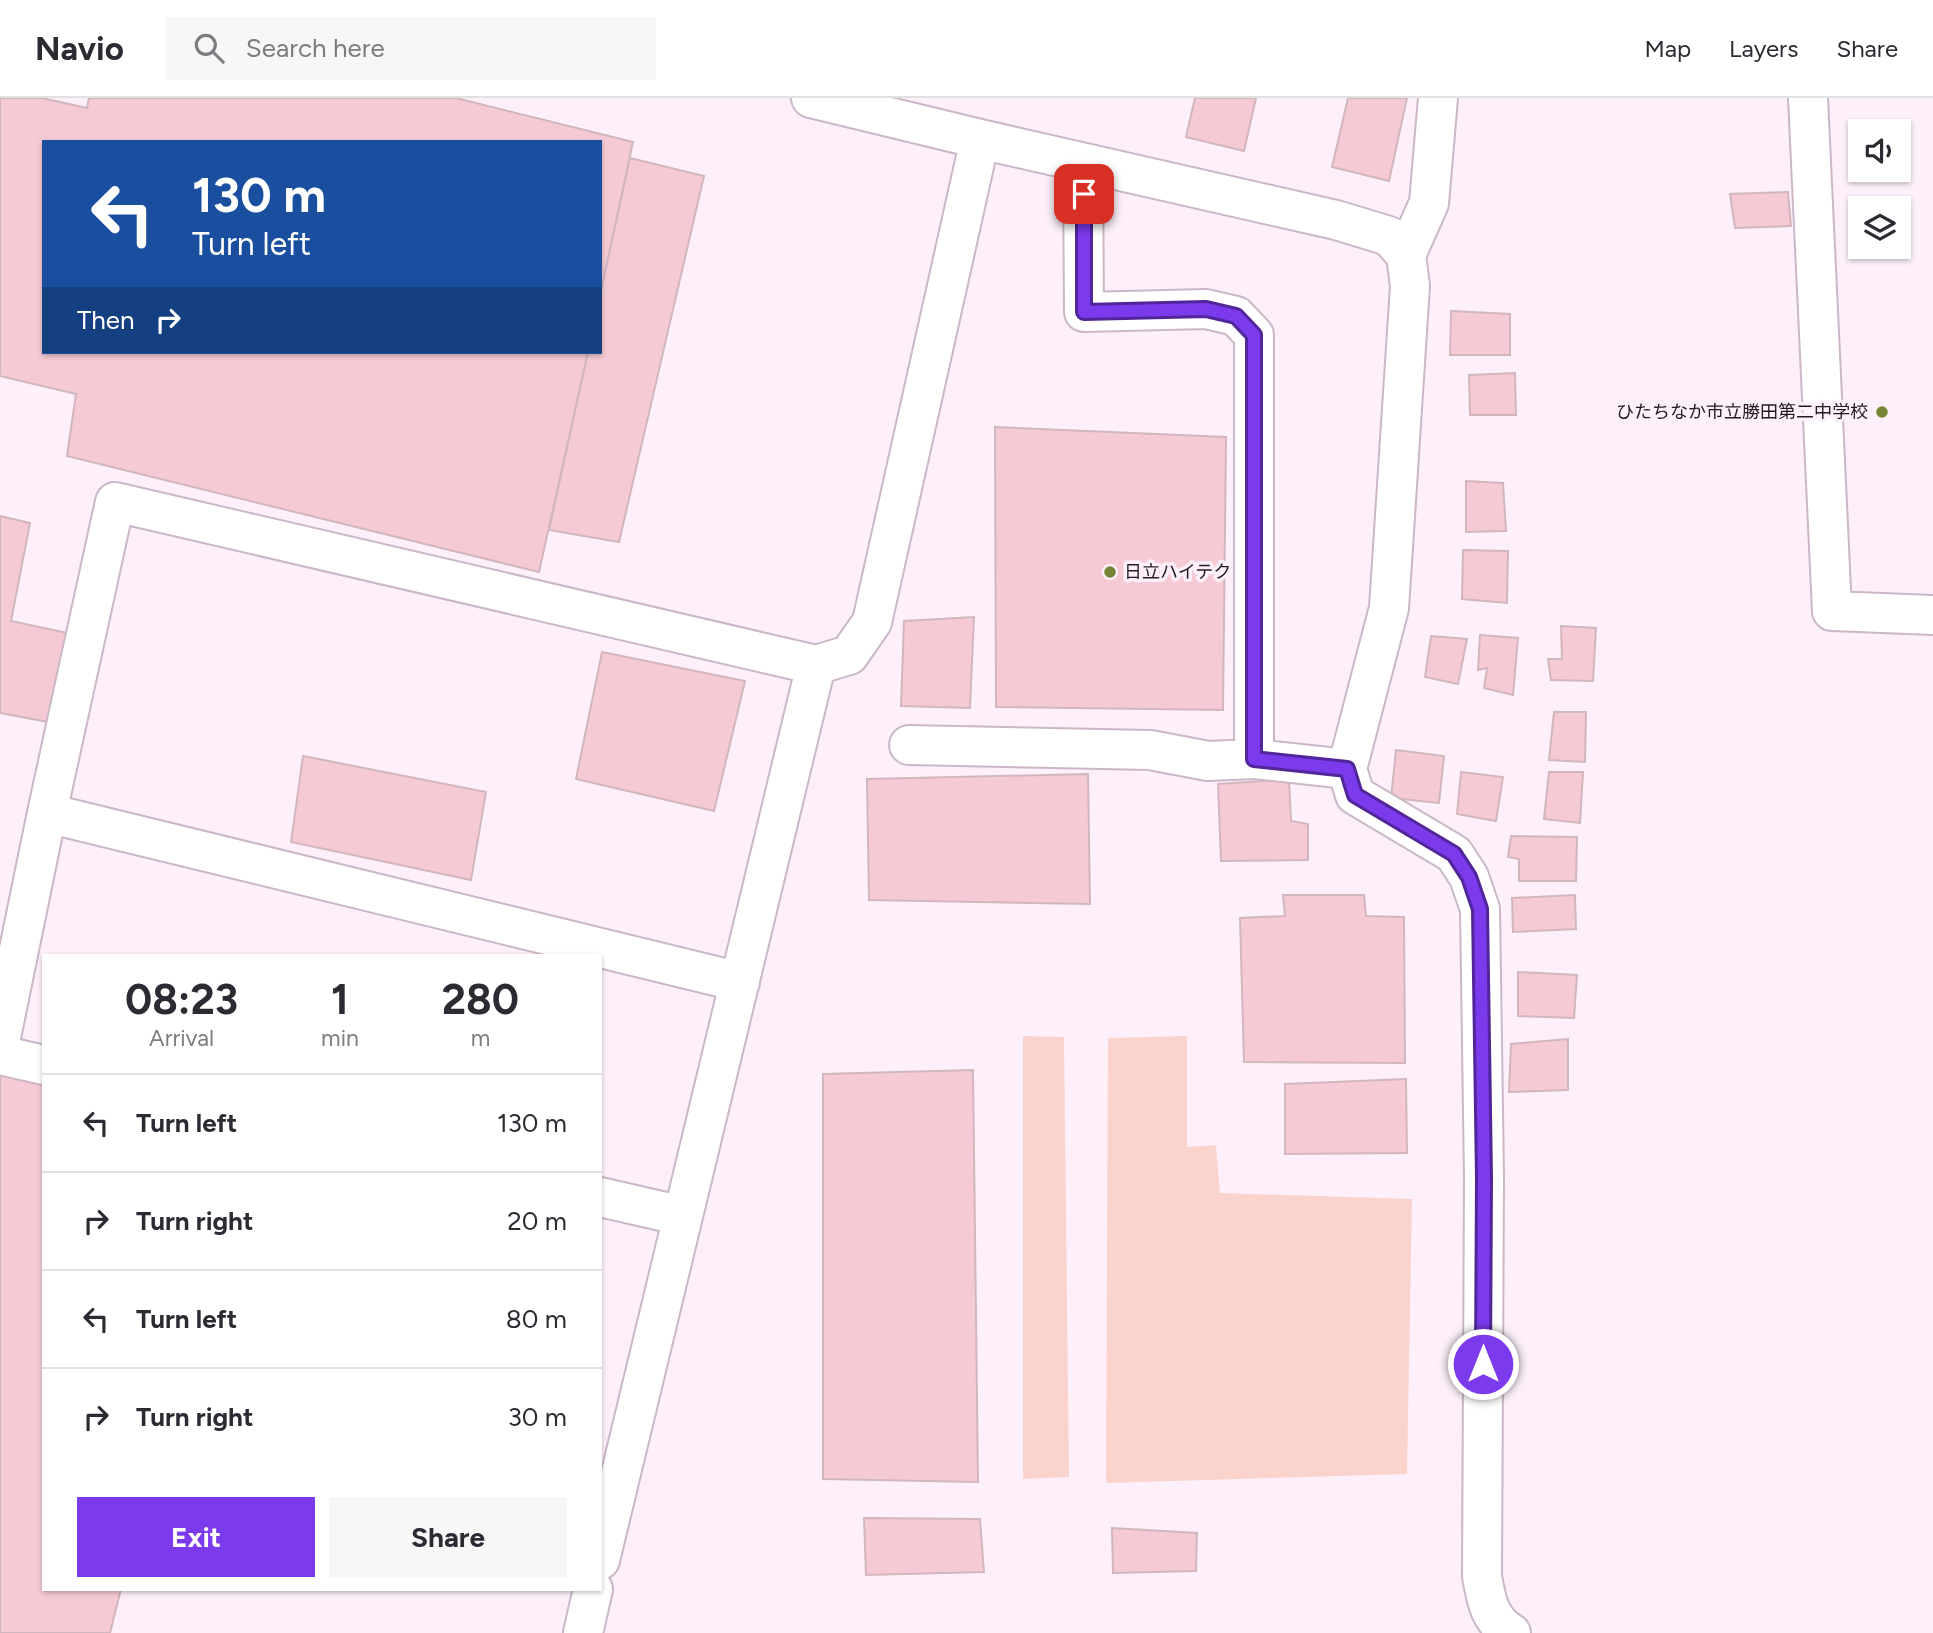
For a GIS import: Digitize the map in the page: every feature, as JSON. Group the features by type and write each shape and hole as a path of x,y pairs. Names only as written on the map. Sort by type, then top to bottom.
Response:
{"street":[{"path":"811,98 929,112 980,139 1336,220 1390,236 1406,255"},
{"path":"1438,98 1429,203 1406,255 1410,286 1389,607 1347,769 1355,795 1454,854 1469,877 1480,909 1484,1178 1482,1576 1488,1609 1502,1628 1511,1633"},
{"path":"1808,98 1832,611 1933,615"},
{"path":"0,1041 115,502 816,666 849,655 872,621 980,139"},
{"path":"1083,163 1084,312 1206,309 1236,316 1254,335 1254,759"},
{"path":"602,1552 816,666"},
{"path":"909,745 1150,750 1208,761 1254,759 1347,769"},
{"path":"47,813 740,982"},
{"path":"0,1055 42,1065"},
{"path":"602,1197 683,1216"},
{"path":"583,1633 593,1591"}],"shaded area":[{"path":"1023,1036 1064,1037 1069,1477 1023,1479"},
{"path":"1187,1036 1187,1147 1216,1145 1220,1193 1412,1199 1407,1474 1106,1483 1108,1038"}],"building":[{"path":"0,98 42,98 87,108 89,98 456,98 633,142 602,286 602,140 42,140 42,354 588,354 539,572 67,456 76,394 0,376"},
{"path":"1195,98 1256,98 1244,151 1186,137"},
{"path":"1348,98 1407,98 1389,181 1332,167"},
{"path":"630,158 704,176 619,542 549,530 588,354 602,354 602,286"},
{"path":"1788,192 1791,226 1735,228 1730,194"},
{"path":"1451,311 1510,314 1510,355 1450,355"},
{"path":"1515,373 1516,415 1470,415 1469,375"},
{"name":"日立ハイテク","path":"995,427 1226,437 1223,710 996,707"},
{"path":"1466,481 1503,483 1506,531 1466,532"},
{"path":"0,516 30,523 11,621 72,634 48,722 0,713"},
{"path":"1463,550 1508,551 1507,603 1462,599"},
{"path":"974,617 970,708 901,706 904,621"},
{"path":"1561,626 1596,628 1593,681 1551,680 1548,659 1562,659"},
{"path":"1480,635 1518,638 1513,695 1484,688 1487,668 1478,670"},
{"path":"1431,636 1467,639 1458,684 1425,677"},
{"path":"602,652 745,681 714,811 576,779"},
{"path":"1554,712 1586,712 1585,762 1549,760"},
{"path":"1396,750 1444,756 1439,803 1391,798"},
{"path":"303,756 486,792 471,880 291,842"},
{"path":"1461,772 1503,777 1496,821 1457,814"},
{"path":"1549,772 1583,772 1580,823 1544,819"},
{"path":"1088,774 1090,904 869,900 867,779"},
{"path":"1289,779 1291,821 1308,824 1308,860 1221,861 1218,784"},
{"path":"1511,836 1577,837 1576,881 1519,881 1519,859 1508,857"},
{"path":"1283,895 1364,895 1366,916 1404,917 1405,1063 1244,1062 1240,918 1285,916"},
{"path":"1575,895 1576,929 1513,932 1512,898"},
{"path":"1518,972 1577,975 1574,1018 1518,1016"},
{"path":"1568,1039 1568,1090 1509,1092 1511,1044"},
{"path":"0,1069 42,1079 42,1591 120,1591 110,1633 0,1633"},
{"path":"973,1070 978,1482 823,1479 823,1074"},
{"path":"1406,1079 1407,1153 1285,1154 1285,1084"},
{"path":"864,1518 980,1519 984,1572 866,1575"},
{"path":"1112,1528 1197,1533 1196,1571 1113,1573"}],"place":[{"name":"ひたちなか市立勝田第二中学校","path":"1882,412"},
{"name":"日立ハイテク","path":"1110,572"}],"route":[{"path":"1084,194 1084,312 1206,309 1236,316 1254,335 1254,759 1347,769 1355,795 1454,854 1469,877 1480,909 1484,1178 1483,1364"}]}
